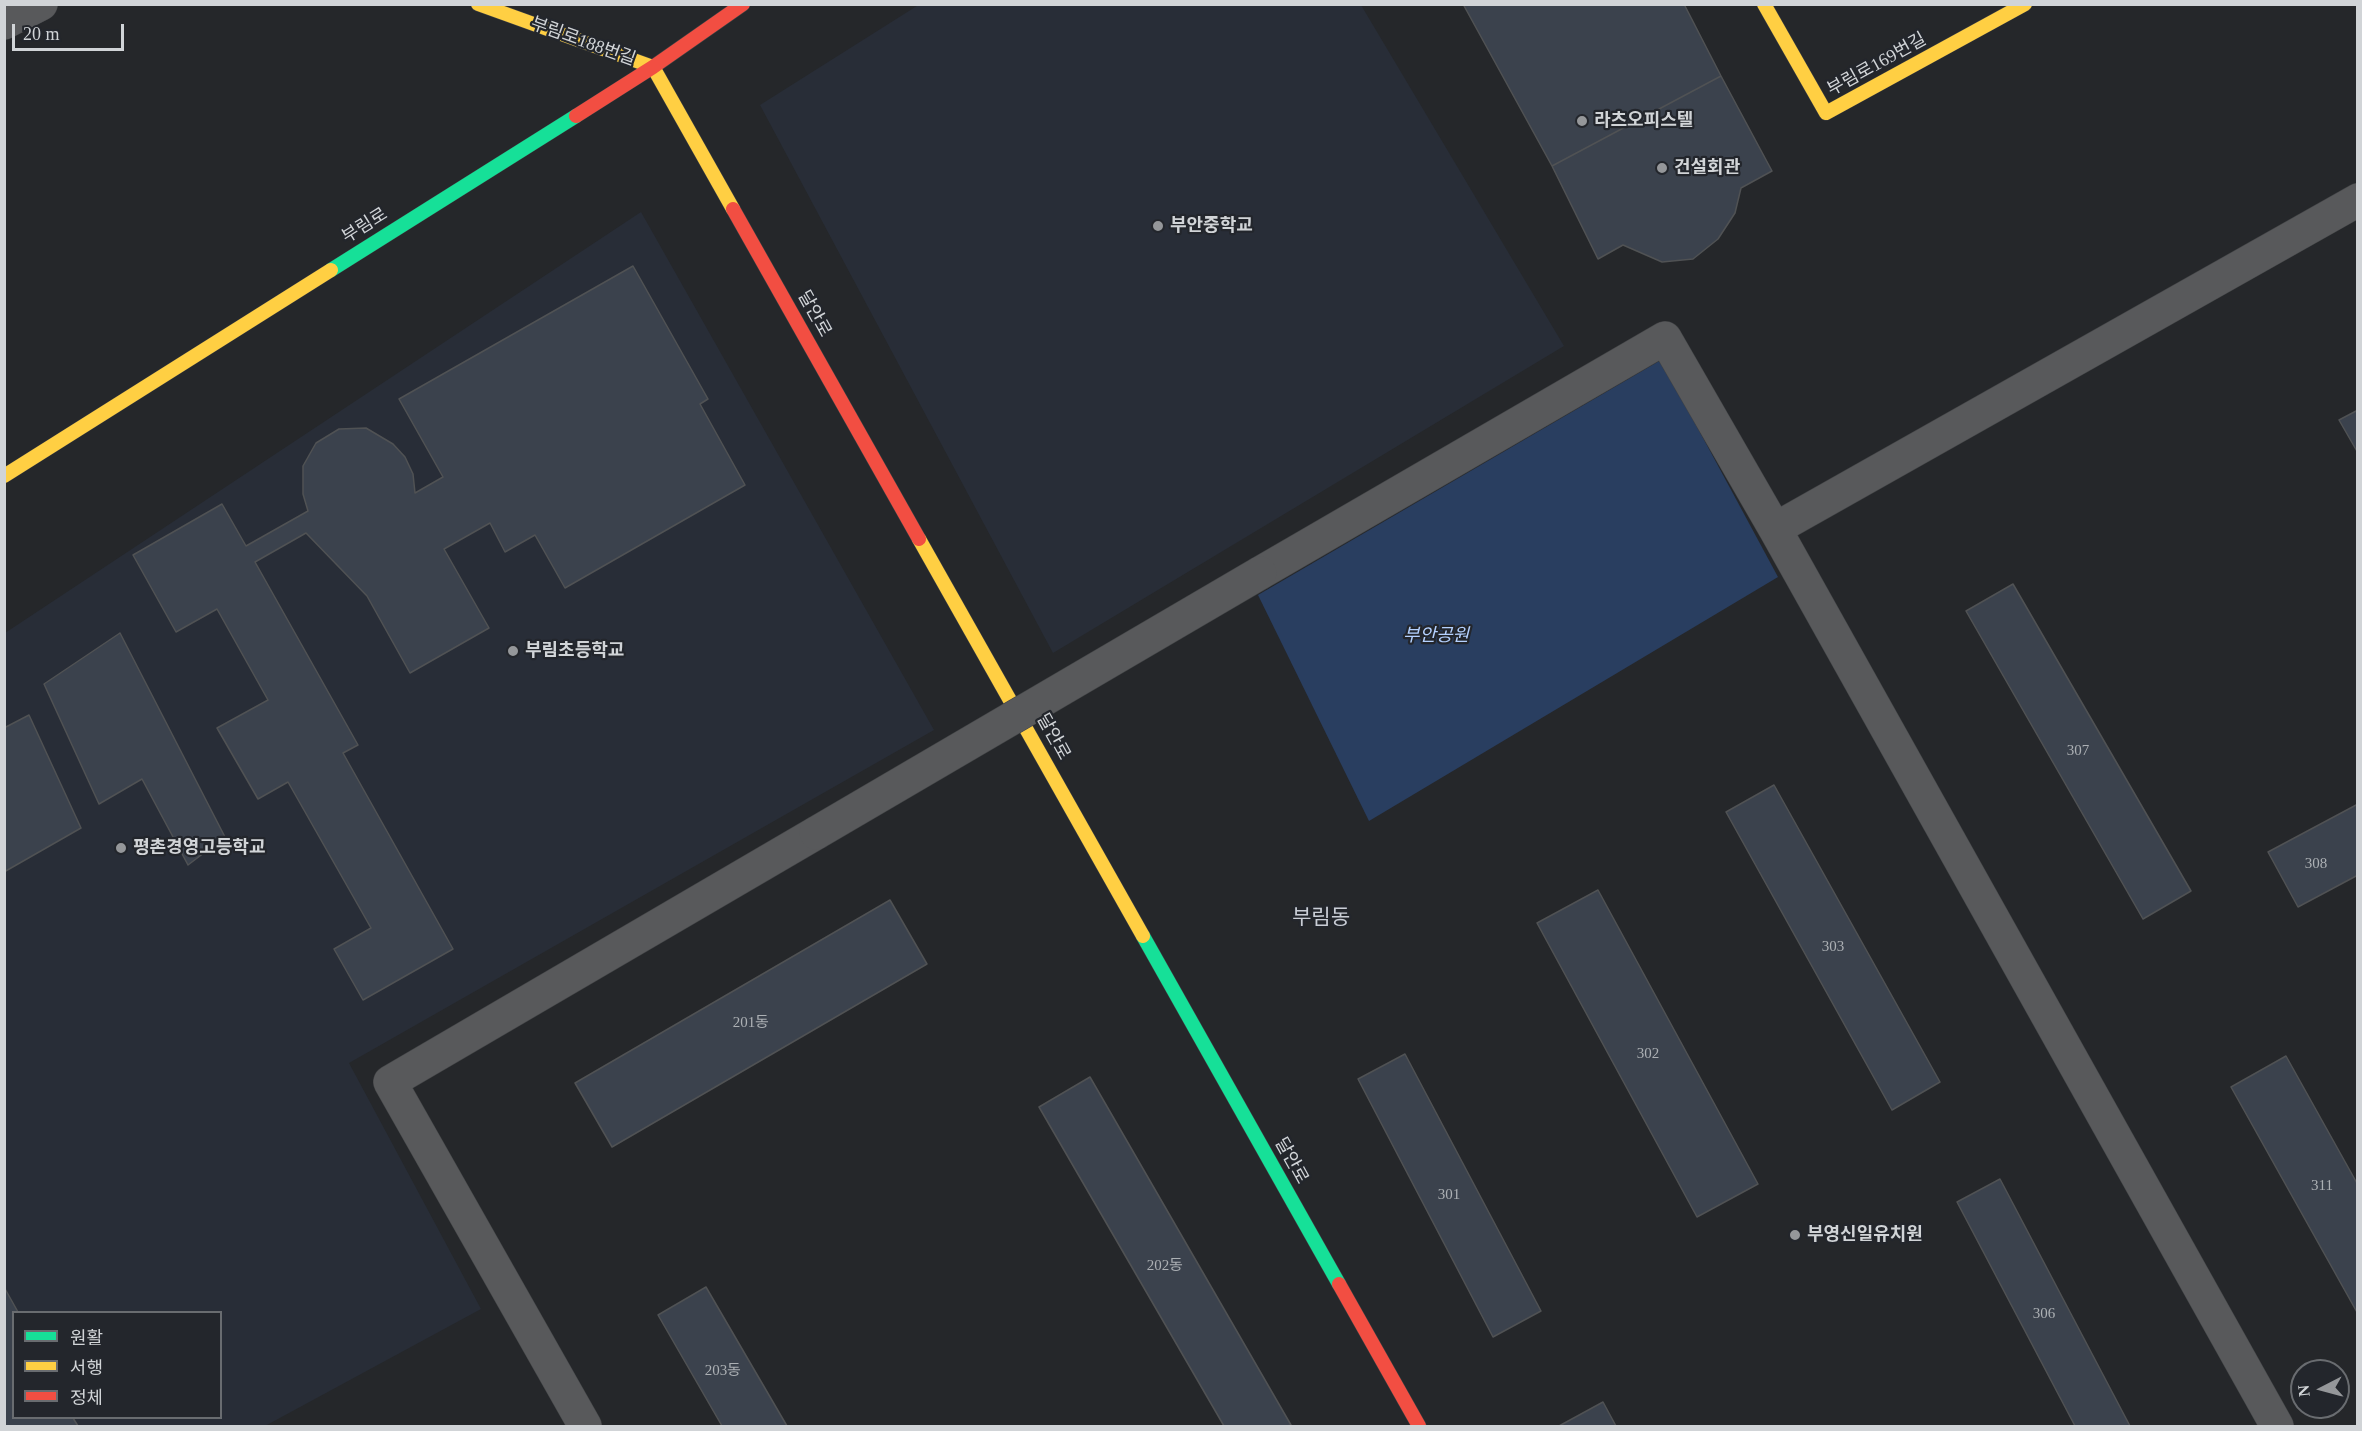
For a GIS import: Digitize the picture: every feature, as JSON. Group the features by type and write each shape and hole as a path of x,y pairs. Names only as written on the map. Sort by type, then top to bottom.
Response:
{"street":[{"path":"4,23 41,4"},
{"name":"부림로188번길","path":"478,4 653,67"},
{"name":"부림로","path":"4,476 653,67 743,4"},
{"name":"부림로169번길","path":"1764,4 1826,113 2025,4"},
{"name":"달안로","path":"653,67 1419,1426"},
{"path":"1775,529 2358,200"},
{"path":"585,1426 390,1082 1665,338 1775,529 2277,1426"}],"shaded area":[{"name":"부안중학교","path":"920,4 1361,5 1564,346 1053,653 760,105"},
{"name":"부림초등학교","path":"641,212 934,730 349,1063 481,1309 265,1426 5,1426 5,633"}],"green space":[{"name":"부안공원","path":"1661,360 1778,577 1369,821 1258,595"}],"building":[{"name":"라츠오피스텔","path":"1463,4 1684,4 1721,76 1552,166"},
{"name":"건설회관","path":"1721,76 1772,171 1741,188 1735,213 1718,239 1693,259 1662,262 1623,245 1598,259 1552,166"},
{"path":"633,266 708,399 700,404 745,485 565,588 535,535 505,552 490,523 444,549 489,628 410,673 367,596 306,533 255,562 358,745 343,753 453,949 363,1000 334,949 371,928 288,782 258,799 217,728 268,700 217,609 176,632 133,555 222,504 246,546 308,511 303,494 303,466 316,443 339,429 366,428 393,444 405,457 413,474 415,493 443,477 399,399"},
{"path":"2358,410 2358,453 2339,420"},
{"path":"2013,584 2191,891 2143,919 1966,611"},
{"path":"120,633 225,837 188,865 142,779 99,804 44,684"},
{"path":"29,715 81,828 4,872 4,728"},
{"path":"1774,785 1940,1082 1892,1110 1726,812"},
{"path":"2358,804 2358,875 2298,907 2268,852"},
{"path":"1598,890 1758,1184 1697,1217 1537,923"},
{"path":"890,900 927,964 612,1147 575,1083"},
{"path":"1405,1054 1541,1311 1493,1337 1358,1079"},
{"path":"2286,1056 2358,1185 2358,1314 2231,1087"},
{"path":"1090,1077 1291,1425 1224,1426 1039,1107"},
{"path":"2000,1179 2130,1426 2075,1426 1957,1202"},
{"path":"4,1287 17,1311 12,1311 12,1419 74,1419 78,1426 4,1426"},
{"path":"706,1287 787,1426 722,1426 658,1315"},
{"path":"1603,1402 1616,1426 1559,1426"}],"traffic: fast":[{"path":"331,270 576,116"},
{"path":"1143,936 1339,1284"}],"traffic: slow":[{"path":"478,4 653,67 733,209"},
{"path":"1764,4 1826,113 2025,4"},
{"path":"4,476 331,270"},
{"path":"919,539 1143,936"}],"traffic: jam":[{"path":"576,116 653,67 743,4"},
{"path":"733,209 919,539"},
{"path":"1339,1284 1419,1426"}],"place":[{"name":"라츠오피스텔","path":"1582,121"},
{"name":"건설회관","path":"1662,168"},
{"name":"부안중학교","path":"1158,226"},
{"name":"부림초등학교","path":"513,651"},
{"name":"평촌경영고등학교","path":"121,848"},
{"name":"부영신일유치원","path":"1795,1235"}],"district":[{"name":"부림동","path":"1321,918"}]}
